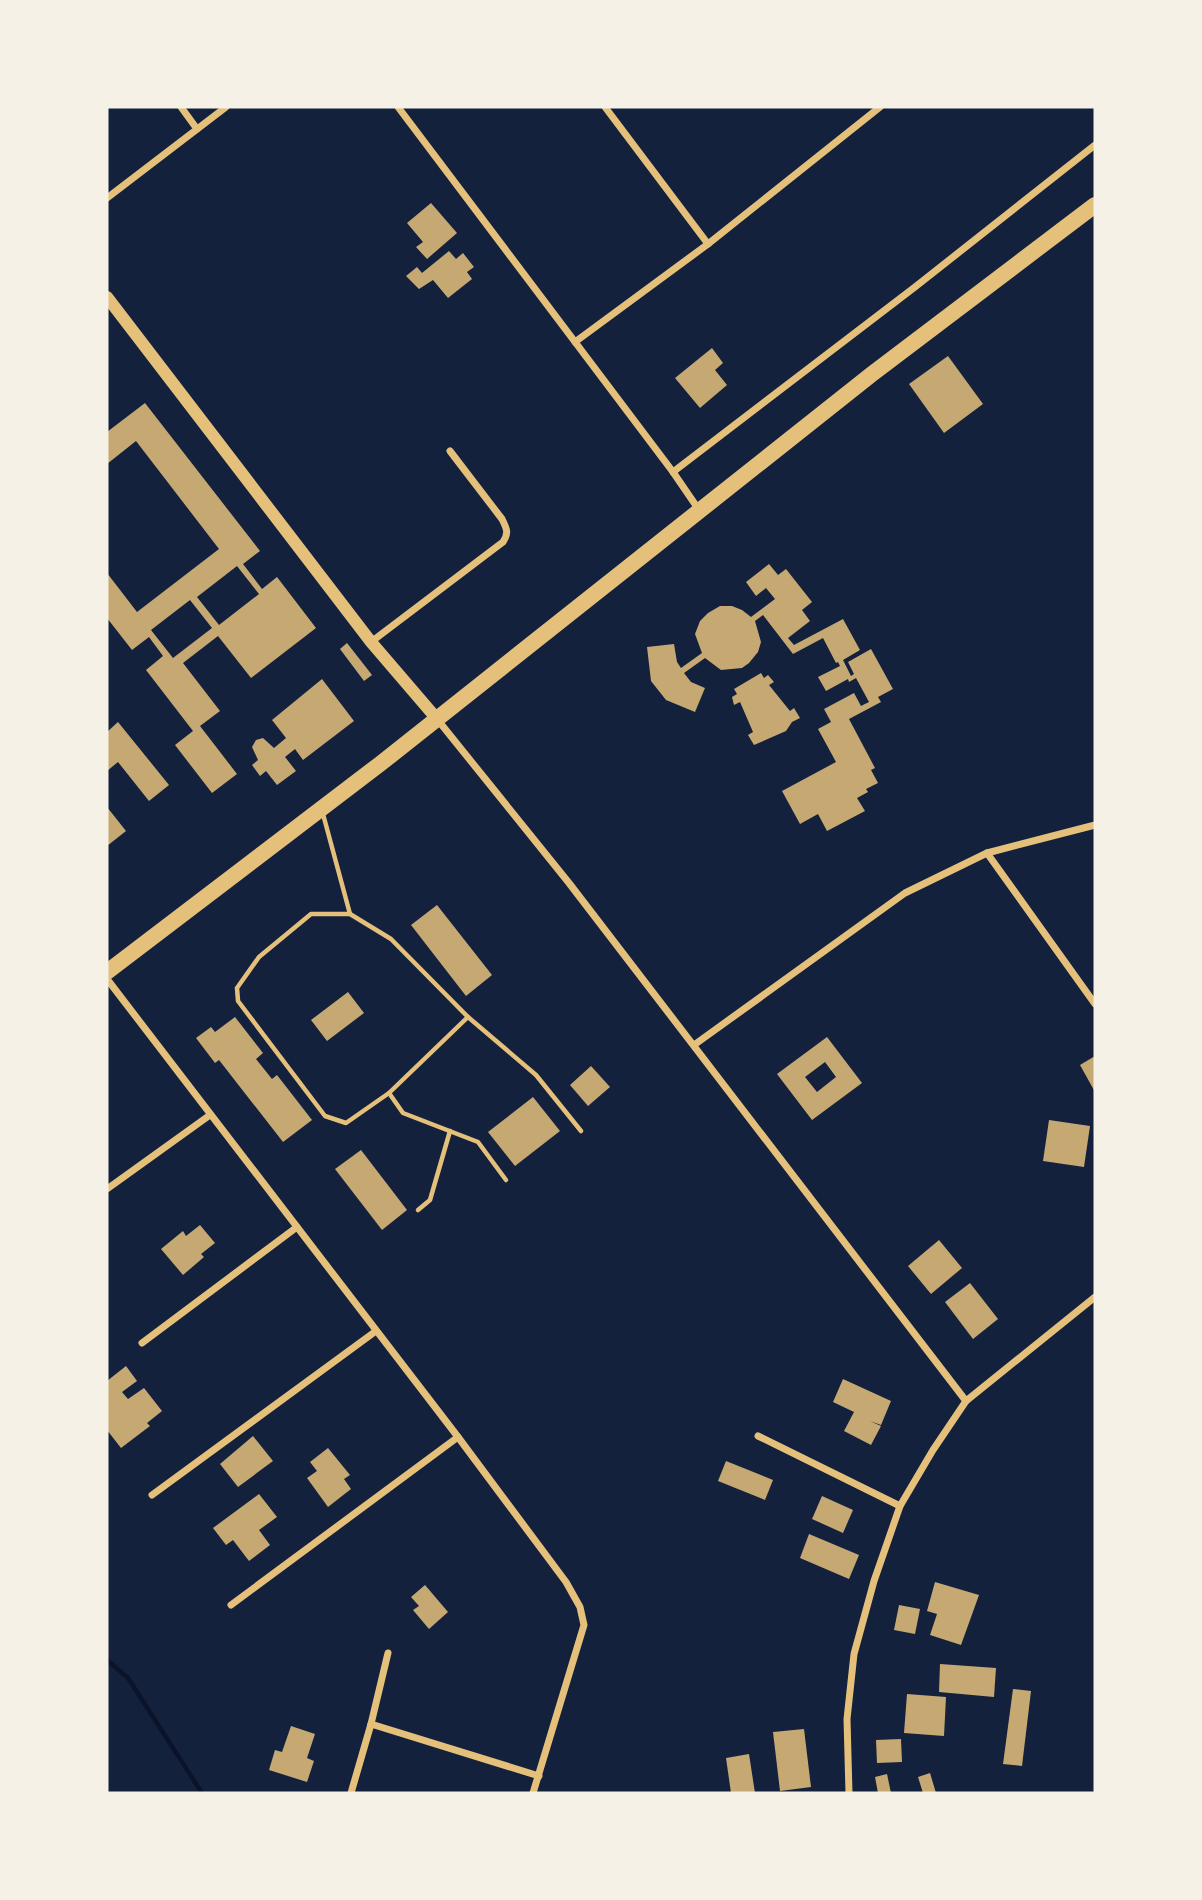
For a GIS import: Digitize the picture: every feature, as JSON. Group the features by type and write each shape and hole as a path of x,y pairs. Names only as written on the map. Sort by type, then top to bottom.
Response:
{"highway":[{"path":"107,972 322,809 872,374 1095,205"}],"street":[{"path":"181,107 197,128"},
{"path":"107,198 226,107"},
{"path":"398,107 699,510"},
{"path":"605,107 708,244"},
{"path":"575,342 708,244 880,107"},
{"path":"673,472 1095,145"},
{"path":"107,297 371,642 437,719 569,883 966,1401"},
{"path":"371,642 503,542 507,536 508,530 502,519 450,451"},
{"path":"694,1045 905,893 987,853 1095,825"},
{"path":"987,853 1095,1004"},
{"path":"107,979 458,1437 566,1582 580,1607 584,1625 533,1793"},
{"path":"107,1189 210,1115"},
{"path":"142,1343 297,1227"},
{"path":"849,1793 847,1719 854,1654 874,1581 900,1506 966,1401 1095,1297"},
{"path":"152,1495 376,1331"},
{"path":"758,1436 900,1506"},
{"path":"231,1605 458,1437"},
{"path":"351,1793 388,1653"},
{"path":"371,1724 539,1776"}],"lane":[{"path":"322,809 350,914"},
{"path":"468,1017 389,1093 346,1123 325,1116 238,1000 237,988 259,957 311,914 350,914 391,939 468,1017 536,1075 581,1131"},
{"path":"389,1093 403,1114 478,1142 506,1180"},
{"path":"418,1210 430,1200 450,1131"}],"building":[{"path":"431,203 457,233 427,259 416,247 423,242 407,223"},
{"path":"449,251 456,259 463,253 474,267 467,272 472,279 448,298 433,280 419,289 406,276 417,267 422,273"},
{"path":"712,348 723,363 715,370 727,385 700,408 675,378"},
{"path":"948,356 983,404 944,433 909,384"},
{"path":"145,403 260,551 243,564 262,589 277,577 316,628 251,678 218,636 183,663 220,711 200,726 237,774 212,793 175,745 193,731 146,670 163,656 149,637 132,650 107,618 107,573 137,612 219,549 136,441 107,464 107,432","holes":["237,566 259,594 219,625 197,597","190,600 212,628 173,658 151,630"]},
{"path":"769,564 778,575 786,569 812,602 802,610 810,621 788,638 794,645 843,619 860,650 843,660 851,676 854,674 848,662 871,649 893,689 878,697 881,702 849,719 875,768 871,770 878,783 857,798 865,811 827,831 818,814 800,824 782,791 836,762 818,729 831,722 824,709 854,693 861,706 869,702 856,678 849,682 848,679 826,691 818,677 840,666 823,638 793,654 763,615 755,621 761,642 758,652 749,663 742,668 721,670 705,658 684,673 691,682 705,688 695,712 666,700 651,681 647,647 674,644 677,662 681,668 702,653 695,634 700,621 708,613 720,606 732,606 751,617 775,599 766,588 756,596 746,582"},
{"path":"347,643 372,675 364,681 340,649"},
{"path":"761,673 764,678 768,675 774,682 769,685 790,711 794,708 800,718 792,722 786,731 754,745 748,735 753,732 740,702 734,705 732,697 737,694 734,689"},
{"path":"322,679 354,721 303,760 295,749 285,757 296,771 277,785 266,771 260,776 252,765 258,760 252,747 256,740 263,738 274,748 286,738 272,720"},
{"path":"118,722 169,785 149,801 118,762 107,771 107,732"},
{"path":"107,807 126,831 107,846"},
{"path":"437,905 492,975 466,996 411,925"},
{"path":"348,992 364,1013 327,1041 311,1020"},
{"path":"235,1017 263,1053 256,1059 272,1079 277,1075 312,1120 283,1142 219,1060 215,1063 196,1038 211,1027 215,1032"},
{"path":"827,1037 862,1083 812,1120 777,1074","holes":["825,1062 836,1077 817,1092 805,1077"]},
{"path":"1095,1056 1095,1092 1080,1065"},
{"path":"591,1066 610,1087 588,1106 570,1085"},
{"path":"533,1097 560,1131 515,1166 488,1132"},
{"path":"1049,1120 1090,1126 1084,1167 1043,1161"},
{"path":"361,1150 407,1210 382,1230 335,1169"},
{"path":"200,1225 215,1243 201,1254 204,1257 183,1275 161,1249 183,1231 186,1236"},
{"path":"939,1240 962,1268 931,1294 908,1266"},
{"path":"970,1283 998,1319 973,1339 945,1302"},
{"path":"126,1366 137,1381 122,1392 128,1399 144,1388 162,1411 147,1423 150,1426 121,1448 107,1430 107,1381"},
{"path":"843,1379 891,1401 881,1425 870,1421 881,1426 871,1445 844,1431 854,1412 833,1402"},
{"path":"253,1436 273,1461 238,1487 220,1464"},
{"path":"328,1448 350,1475 344,1479 351,1489 328,1507 307,1478 317,1471 310,1462"},
{"path":"726,1461 773,1480 765,1500 718,1481"},
{"path":"259,1494 277,1517 259,1530 270,1545 249,1561 233,1540 226,1545 213,1528"},
{"path":"822,1496 853,1510 843,1533 812,1519"},
{"path":"809,1534 859,1555 849,1579 800,1558"},
{"path":"935,1582 979,1595 961,1645 930,1635 937,1614 927,1611"},
{"path":"425,1585 448,1612 429,1629 413,1610 419,1606 411,1597"},
{"path":"899,1605 920,1609 915,1634 894,1630"},
{"path":"940,1664 996,1668 994,1697 939,1692"},
{"path":"1013,1689 1031,1691 1022,1766 1003,1764"},
{"path":"907,1694 946,1697 944,1736 904,1733"},
{"path":"291,1726 315,1734 307,1758 314,1761 307,1782 269,1770 275,1750 282,1752"},
{"path":"804,1729 811,1787 780,1791 773,1732"},
{"path":"901,1739 902,1762 877,1763 876,1740"},
{"path":"749,1754 755,1793 731,1793 726,1758"},
{"path":"930,1773 936,1793 923,1793 918,1777"},
{"path":"887,1774 891,1793 878,1793 875,1777"}],"waterway":[{"path":"107,1660 128,1678 202,1793"}]}
